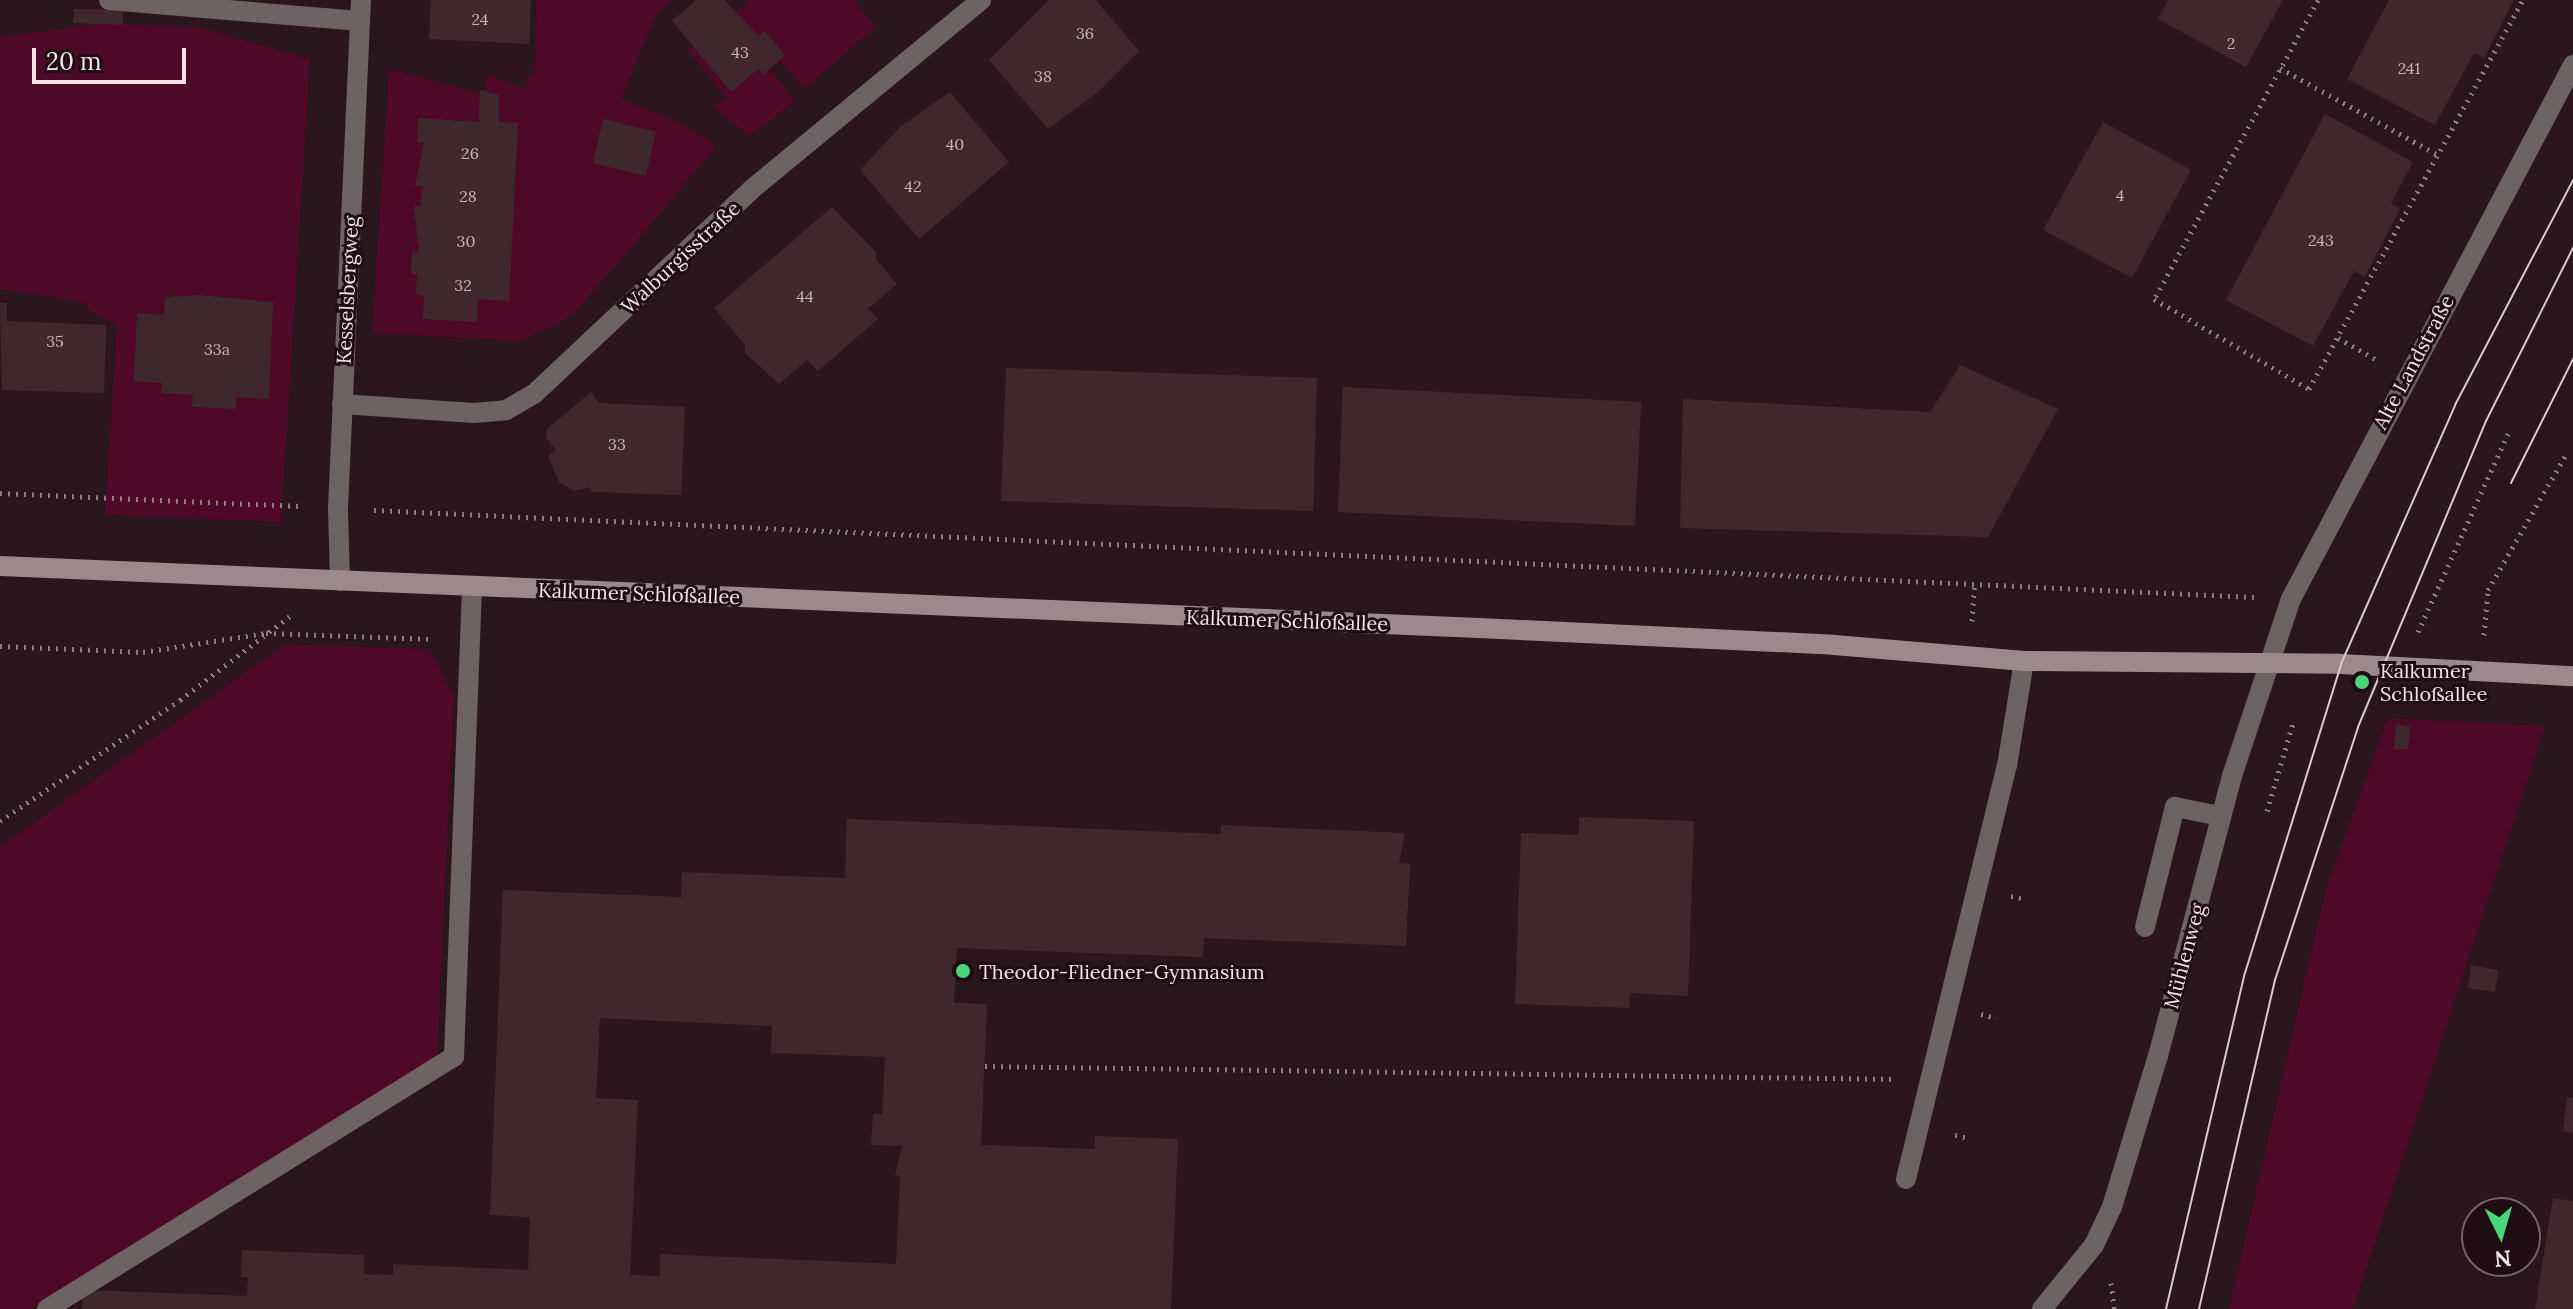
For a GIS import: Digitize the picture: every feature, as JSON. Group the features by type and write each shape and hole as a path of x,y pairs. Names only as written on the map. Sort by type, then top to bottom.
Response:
{"main road":[{"name":"Kalkumer Schloßallee","path":"0,566 1587,633 2024,661 2310,665 2573,676"}],"street":[{"path":"109,0 360,10"},
{"name":"Walburgisstraße","path":"342,404 474,413 506,410 534,394 752,189 981,0"},
{"name":"Kesselsbergweg","path":"340,581 338,508 360,10"},
{"name":"Alte Landstraße","path":"2266,664 2291,599 2405,377 2573,65"},
{"path":"47,1309 454,1057 472,587"},
{"path":"1906,1179 2007,766 2024,661"},
{"name":"Mühlenweg","path":"2042,1309 2094,1245 2112,1207 2153,1071 2220,816 2266,664"},
{"path":"2145,927 2175,807 2220,816"}],"path":[{"path":"2318,0 2154,299 2309,389 2523,0"},
{"path":"2280,68 2438,155"},
{"path":"2338,338 2405,377"},
{"path":"2402,668 2510,429"},
{"path":"2482,671 2488,590 2565,456"},
{"path":"0,493 2291,599"},
{"path":"0,821 180,700 266,633 340,581"},
{"path":"1971,623 1975,582"},
{"path":"0,646 143,652 266,633 471,641"},
{"path":"2267,811 2310,665"},
{"path":"985,1066 1931,1080"}],"shaded area":[{"path":"537,0 673,0 655,16 621,99 663,115 708,139 715,149 575,313 557,325 519,341 372,333 389,69 484,94 487,75 527,89 526,75 534,76"},
{"path":"745,0 854,0 876,27 805,88 781,62 768,67 795,101 750,136 713,107 727,98 687,50 748,3"},
{"path":"101,23 201,28 310,59 281,522 105,515 117,324 99,318 82,302 0,289 0,37"},
{"path":"285,644 429,649 454,696 437,1058 30,1309 0,1309 0,847"},
{"path":"2388,718 2545,726 2353,1309 2229,1309 2326,888"}],"building":[{"path":"431,0 531,0 529,44 429,39"},
{"path":"696,0 724,0 759,36 765,31 785,55 763,75 758,69 731,92 672,21"},
{"path":"1049,0 1096,0 1139,51 1097,93 1048,129 989,60"},
{"path":"2168,0 2283,0 2246,67 2158,19"},
{"path":"2389,0 2514,0 2484,58 2474,53 2435,125 2347,79"},
{"path":"74,9 123,10 123,25 73,23"},
{"path":"480,90 499,95 499,122 518,123 509,301 478,299 477,322 423,319 424,296 416,295 417,274 411,274 412,251 419,252 414,206 421,206 422,186 415,186 424,142 417,142 418,118 479,122"},
{"path":"950,92 1009,162 919,239 860,170 901,126"},
{"path":"2325,114 2413,162 2391,203 2400,209 2365,277 2354,271 2313,346 2226,300"},
{"path":"603,119 656,132 646,176 593,163"},
{"path":"2103,122 2191,170 2132,278 2043,230"},
{"path":"832,207 876,252 876,259 897,284 868,309 878,319 818,371 807,360 779,384 745,353 745,345 714,308"},
{"path":"198,295 273,302 269,399 236,397 236,409 192,407 193,395 161,393 162,383 134,381 137,313 164,315 165,297"},
{"path":"0,303 7,303 7,321 106,325 104,393 2,390"},
{"path":"1960,365 2058,409 1988,537 1680,528 1683,399 1930,412"},
{"path":"1006,368 1317,378 1313,511 1001,501"},
{"path":"1343,387 1641,402 1635,526 1338,512"},
{"path":"591,392 599,403 685,407 681,495 593,492 589,487 574,491 559,482 548,456 556,450 546,438 547,429"},
{"path":"2396,724 2410,726 2408,749 2394,749"},
{"path":"1579,817 1694,821 1688,996 1630,993 1629,1008 1515,1004 1521,833 1579,835"},
{"path":"847,819 1221,834 1221,825 1405,833 1399,863 1410,864 1406,946 1204,938 1203,957 957,948 954,1003 987,1004 981,1145 1095,1149 1095,1136 1178,1139 1171,1309 82,1309 83,1290 247,1296 248,1277 241,1277 242,1250 364,1255 364,1274 393,1275 393,1264 528,1270 530,1217 490,1215 503,890 681,897 682,872 845,878","holes":["600,1018 772,1026 771,1053 885,1057 882,1114 873,1114 871,1145 902,1146 895,1175 900,1176 896,1264 660,1254 660,1276 630,1275 638,1100 596,1098"]},
{"path":"2471,965 2498,970 2495,992 2468,988"},
{"path":"2567,1097 2573,1098 2573,1133 2563,1131"},
{"path":"2553,1198 2573,1201 2573,1309 2535,1309"}],"tram line":[{"path":"2166,1309 2245,973 2341,664 2455,405 2573,180"},
{"path":"2199,1309 2275,980 2358,727 2486,421 2573,248"},
{"path":"2511,483 2573,359"}],"place":[{"name":"Kalkumer Schloßallee","path":"2362,682"},
{"name":"Theodor-Fliedner-Gymnasium","path":"963,971"}]}
